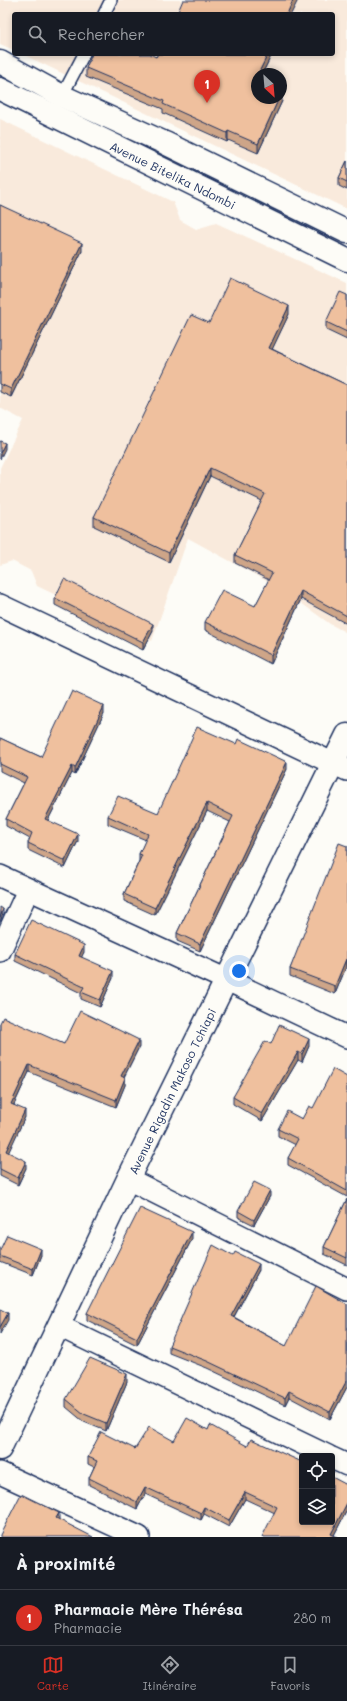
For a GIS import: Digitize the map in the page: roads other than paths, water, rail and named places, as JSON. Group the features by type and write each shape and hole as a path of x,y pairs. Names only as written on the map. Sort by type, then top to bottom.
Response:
{"main road":[{"name":"Avenue Bitelika Ndombi","path":"0,62 62,96 165,143 347,232"},
{"name":"Avenue Bitelika Ndombi","path":"0,89 347,260"},
{"name":"Avenue Rigadin Makoso Tchiapi","path":"0,1449 128,1179 227,980 340,767 347,735"}],"street":[{"path":"0,605 340,767"},
{"path":"0,876 227,980 347,1038"},
{"path":"0,951 28,890"},
{"path":"128,1179 347,1289"},
{"path":"59,1326 322,1453"},
{"path":"335,1459 347,1464"},
{"path":"0,1473 139,1537"}],"lane":[{"path":"105,12 111,0"},
{"path":"62,96 83,56"}],"place":[{"name":"Pharmacie Mère Thérésa","path":"207,103"}]}
